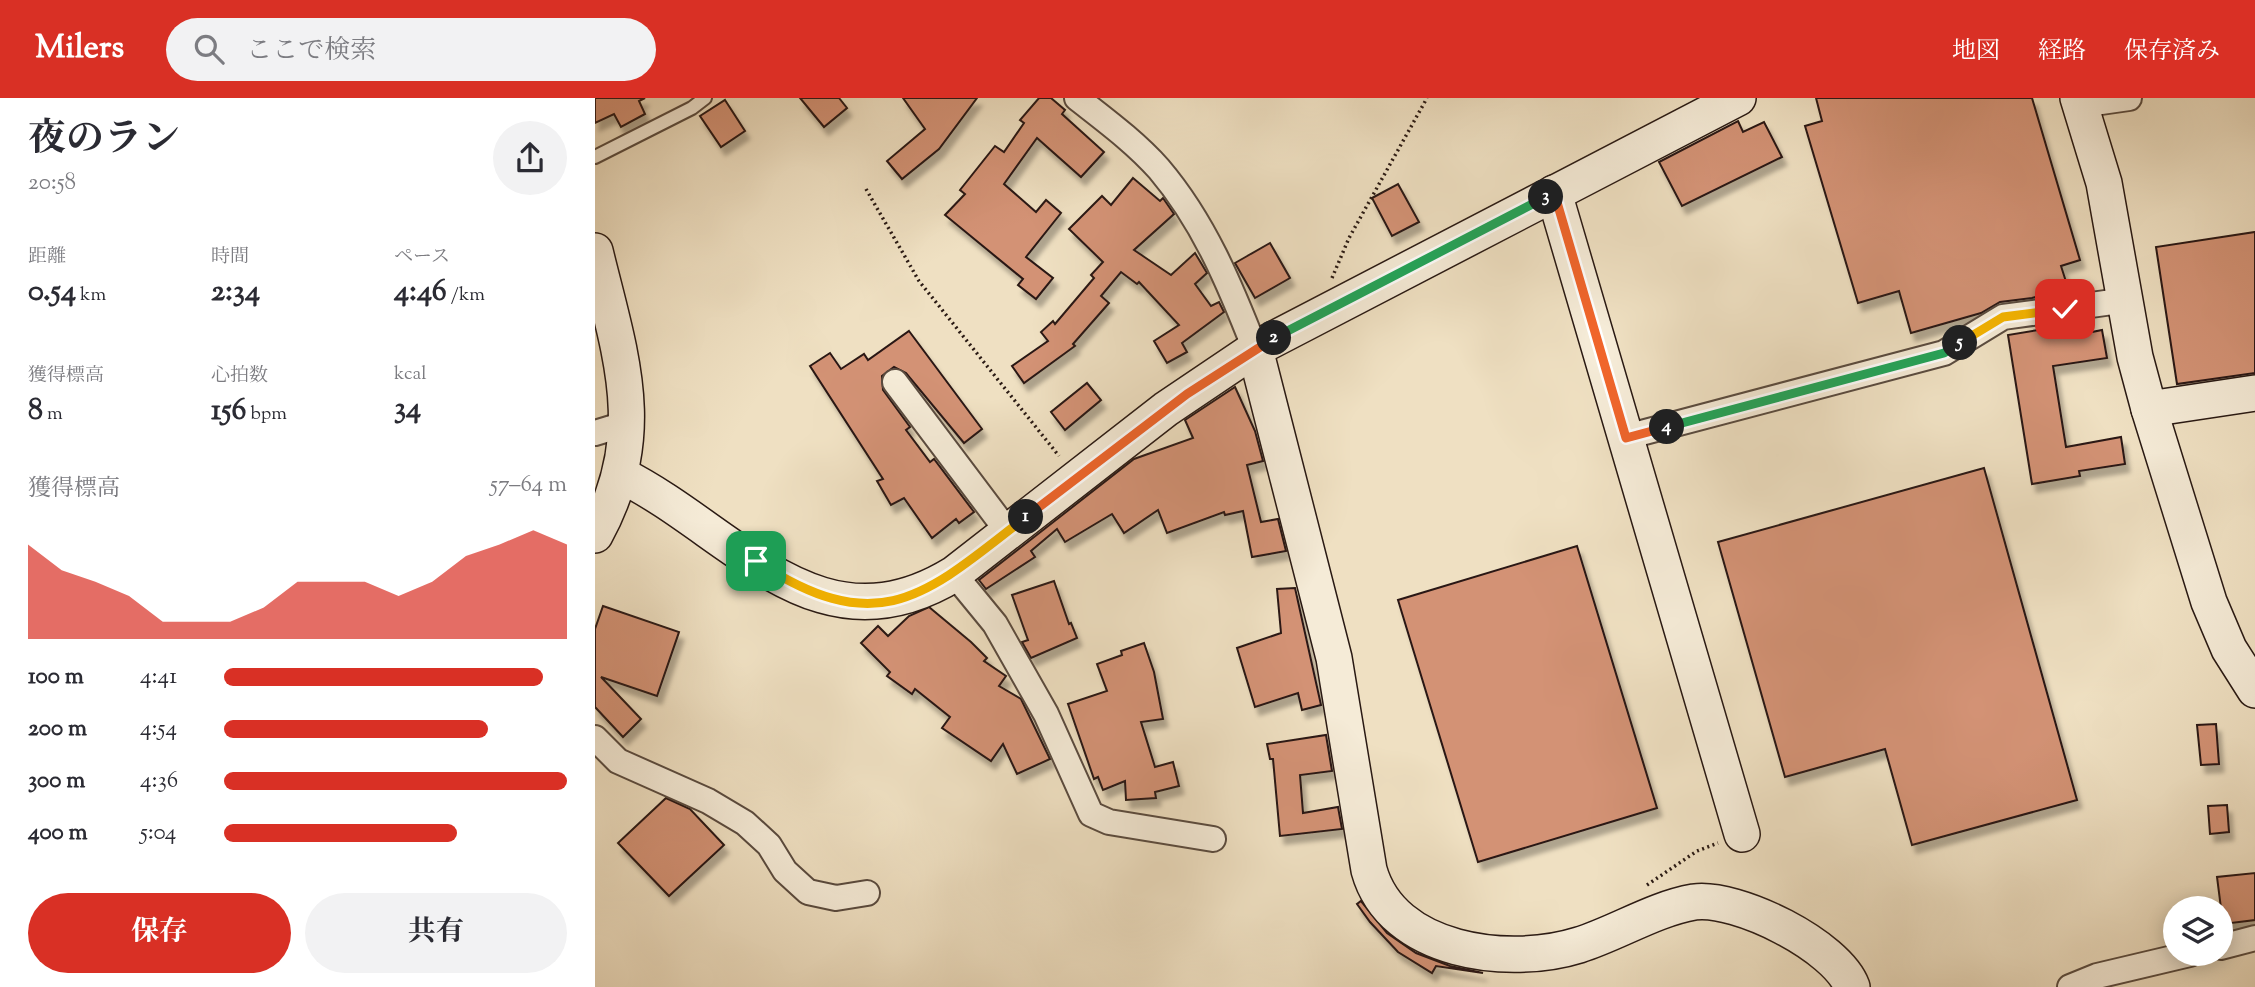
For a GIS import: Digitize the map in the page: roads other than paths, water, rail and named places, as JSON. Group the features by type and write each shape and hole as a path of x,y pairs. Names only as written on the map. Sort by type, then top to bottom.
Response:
{"street":[{"path":"621,475 658,494 788,582 821,597 851,603 888,601 922,591 954,574 1187,394 1255,349 1738,98"},
{"path":"2129,98 2079,102 2104,183 2127,300 2135,357 2149,409 2209,601 2229,649 2255,690"},
{"path":"1080,99 1139,149 1170,183 1219,261 1255,349 1334,658 1369,870 1374,884 1390,909 1427,936 1486,952 1514,955 1577,946 1680,906 1712,902 1774,923 1803,937 1841,967 1852,987"},
{"path":"1554,192 1742,834"},
{"path":"595,251 624,365 628,422 621,475 595,535"},
{"path":"1626,438 1944,353 2003,317 2127,300"},
{"path":"895,382 1008,532"},
{"path":"2149,409 2255,393"},
{"path":"595,433 628,422"},
{"path":"954,574 995,624 1046,714 1091,814 1109,822 1213,839"},
{"path":"595,738 618,761 708,801 745,823 769,845 785,871 808,892 836,898 867,893"},
{"path":"2233,944 2255,938"},
{"path":"2070,987 2106,973 2163,960"}],"lane":[{"path":"595,157 692,108 705,98"}]}
